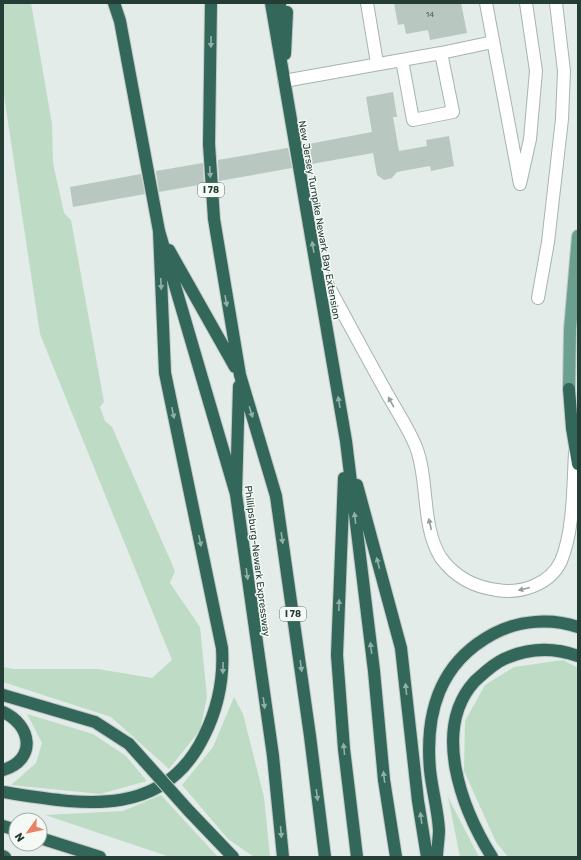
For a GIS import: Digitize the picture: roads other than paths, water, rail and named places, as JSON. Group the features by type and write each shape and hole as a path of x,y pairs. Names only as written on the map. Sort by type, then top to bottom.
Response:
{"highway":[{"path":"111,3 120,21"},
{"path":"114,3 120,21 159,231 236,494"},
{"path":"120,3 120,21"},
{"name":"I 78","path":"211,3 210,173 219,260 240,374 276,496 310,736 325,857"},
{"name":"New Jersey Turnpike Newark Bay Extension","path":"271,3 346,441"},
{"path":"280,3 284,81"},
{"path":"284,81 287,3"},
{"path":"159,231 240,374"},
{"path":"3,792 104,802 128,800 150,792 172,778 194,756 210,726 217,702 222,679 222,648 165,373 159,231"},
{"name":"Phillipsburg-Newark Expressway","path":"240,374 236,494 272,756 283,857"},
{"path":"574,385 575,451 578,464"},
{"path":"346,441 338,655 344,749 357,857"},
{"path":"346,441 374,671 384,780 396,857"},
{"path":"346,441 401,648 418,801 427,857"},
{"path":"437,857 439,829 430,770 429,738 432,712 444,680 464,655 481,641 499,630 521,624 543,621 565,623 578,627"},
{"path":"492,857 470,814 457,774 452,739 460,705 466,694 481,676 499,662 509,657 540,650 560,650 578,656"},
{"path":"3,695 95,722 129,744 232,856"},
{"path":"3,712 15,719 20,724 27,738 28,745 22,759 11,768 3,770"},
{"path":"48,841 100,857"}],"main road":[{"path":"574,385 570,329 578,236"}],"lane":[{"path":"367,3 377,63"},
{"path":"486,3 520,184 530,139 536,71 526,3"},
{"path":"538,298 548,242 562,119 564,71 556,3"},
{"path":"284,81 377,63 441,53 493,42"},
{"path":"402,60 413,120 452,112 441,53"},
{"path":"316,262 416,447 429,521 435,545 441,557 460,578 469,584 482,588 511,591 527,589 538,584 556,568 561,560 568,531 575,451"}]}
